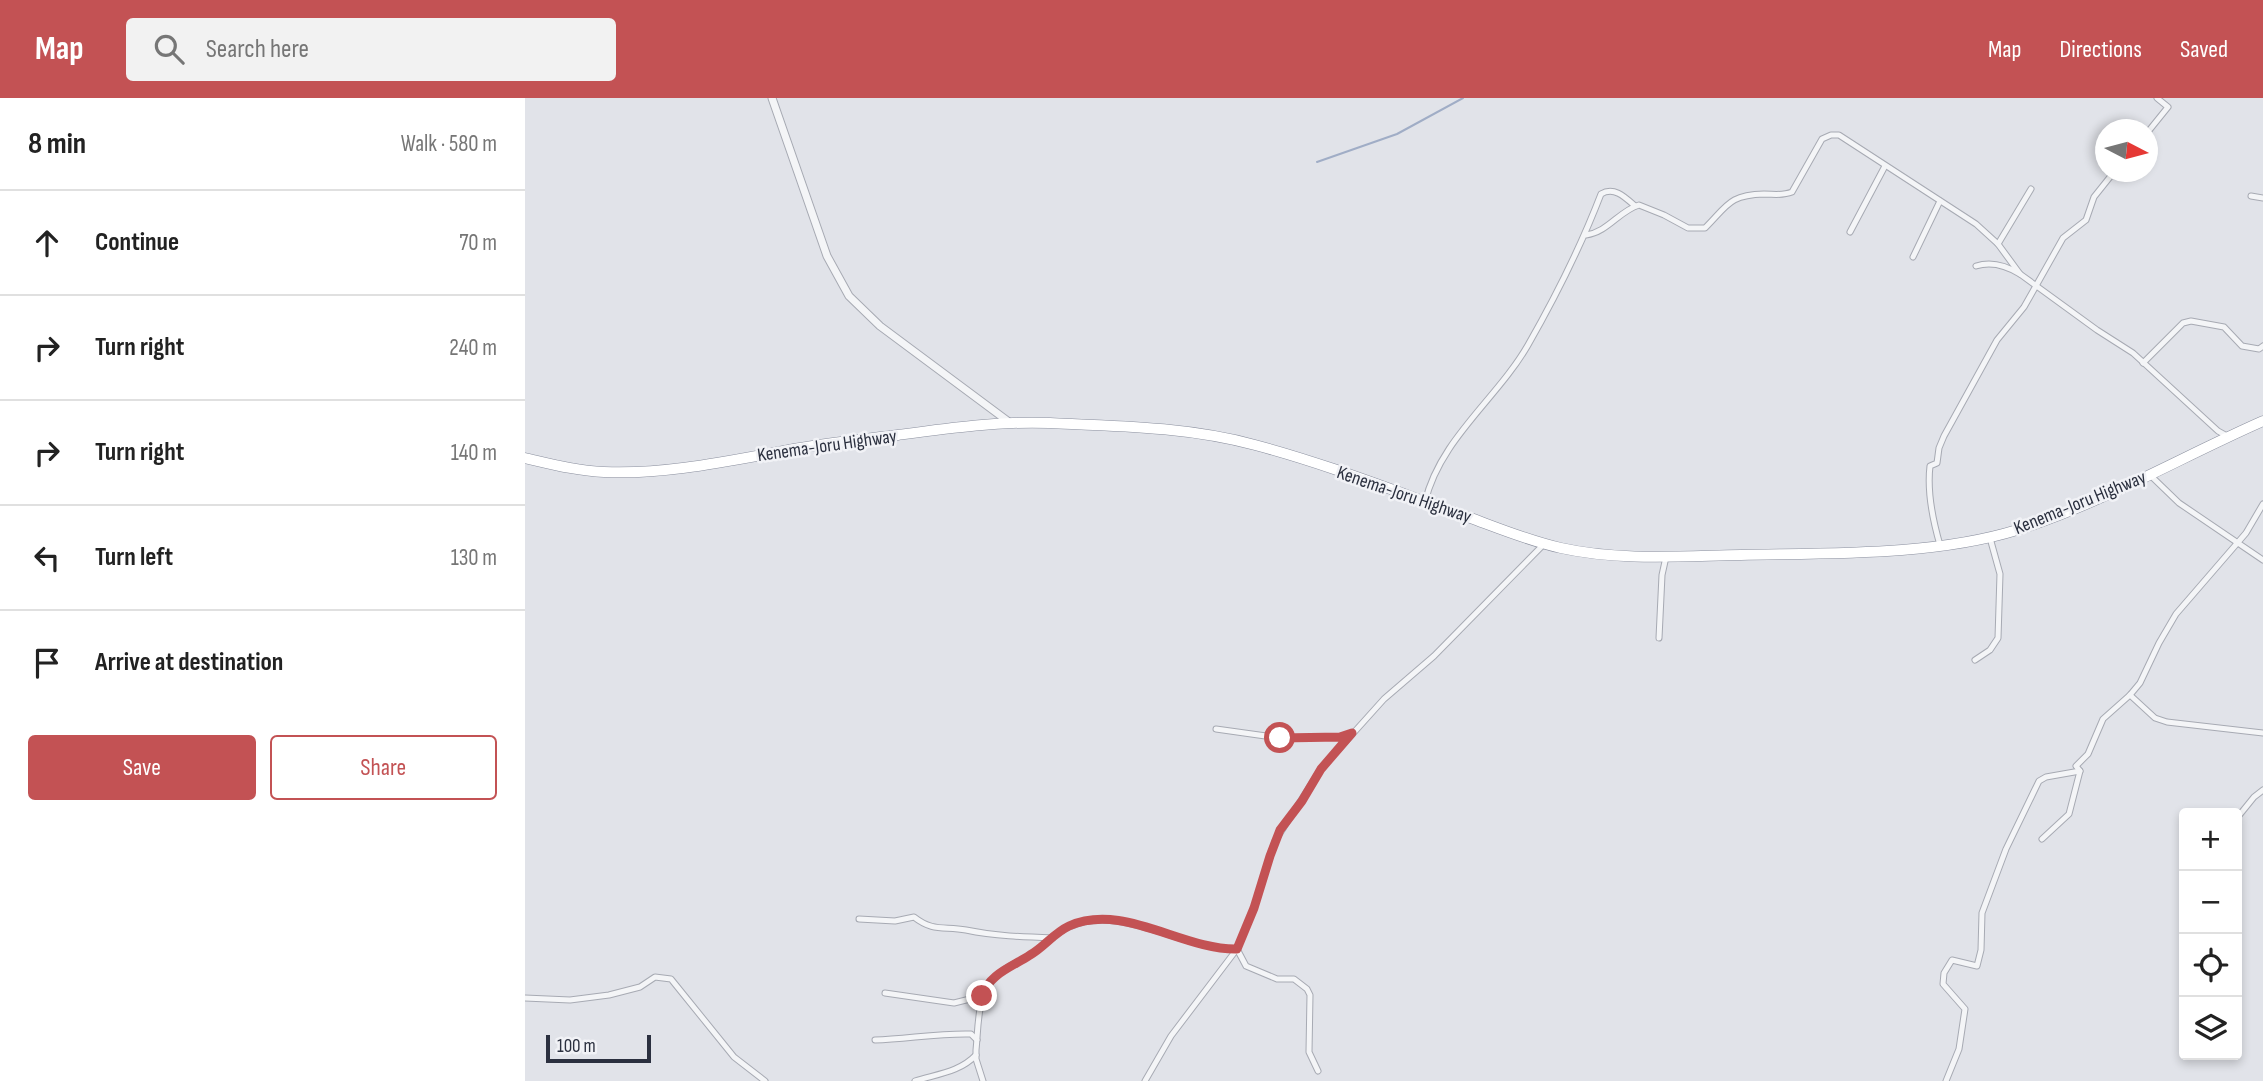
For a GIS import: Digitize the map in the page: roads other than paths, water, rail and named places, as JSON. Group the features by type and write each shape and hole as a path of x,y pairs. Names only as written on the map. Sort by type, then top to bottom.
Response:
{"highway":[{"name":"Kenema-Joru Highway","path":"525,458 586,470 635,472 849,440 1009,422 1153,428 1226,438 1272,450 1544,544 1607,554 1666,556 1862,551 1990,538 2065,513 2263,421"}],"street":[{"path":"772,98 827,256 849,296 880,326 1009,422"},
{"path":"2157,98 2168,107 2158,119"},
{"path":"1586,235 1604,229 1639,205 1688,228 1705,228 1725,205 1739,197 1792,192 1819,143 1831,135 1843,137 1976,224 1998,244 2019,274"},
{"path":"1850,232 1885,166"},
{"path":"1940,545 1934,523 1930,466 1937,463 1944,436 1997,340 2024,307 2063,238 2086,220 2094,197 2106,182"},
{"path":"1998,244 2031,189"},
{"path":"1426,502 1431,480 1444,457 1528,345 1586,235 1603,192 1618,193 1635,206"},
{"path":"2251,196 2263,198"},
{"path":"1913,257 1940,201"},
{"path":"1976,266 2007,266 2019,274 2097,330 2126,347 2218,431 2227,436"},
{"path":"2143,363 2183,323 2191,321 2228,329 2242,346 2259,349 2263,346"},
{"path":"2150,475 2179,503 2263,559"},
{"path":"2080,771 2076,766 2088,754 2103,719 2130,695 2147,670 2176,614 2239,542 2263,504"},
{"path":"1975,660 1996,644 1999,628 2000,574 1990,538"},
{"path":"1145,1081 1171,1036 1237,949 1280,830 1321,769 1384,699 1434,656 1544,544"},
{"path":"1658,638 1662,575 1666,556"},
{"path":"2130,695 2160,720 2185,726 2263,733"},
{"path":"1216,729 1280,738 1340,737 1352,733"},
{"path":"2042,839 2069,814 2080,771"},
{"path":"1946,1081 1959,1049 1965,1009 1943,984 1944,973 1952,960 1977,966 1982,913 2006,849 2039,781 2046,777 2080,771"},
{"path":"2242,812 2263,790"},
{"path":"859,919 895,921 915,917 925,926 940,929 965,930 989,936 1053,938"},
{"path":"983,1081 976,1055 985,988 997,975 1070,926 1091,920 1103,920 1134,925 1202,946 1237,949"},
{"path":"1237,949 1246,966 1277,979 1294,979 1307,989 1310,995 1309,1052 1318,1071"},
{"path":"525,998 570,1000 609,995 639,987 655,977 671,979 734,1057 765,1081"},
{"path":"885,993 954,1003 982,996"},
{"path":"875,1040 971,1034 977,1040"},
{"path":"915,1081 957,1069 966,1065 976,1055"}],"waterway":[{"path":"1317,162 1397,134 1463,98"}]}
